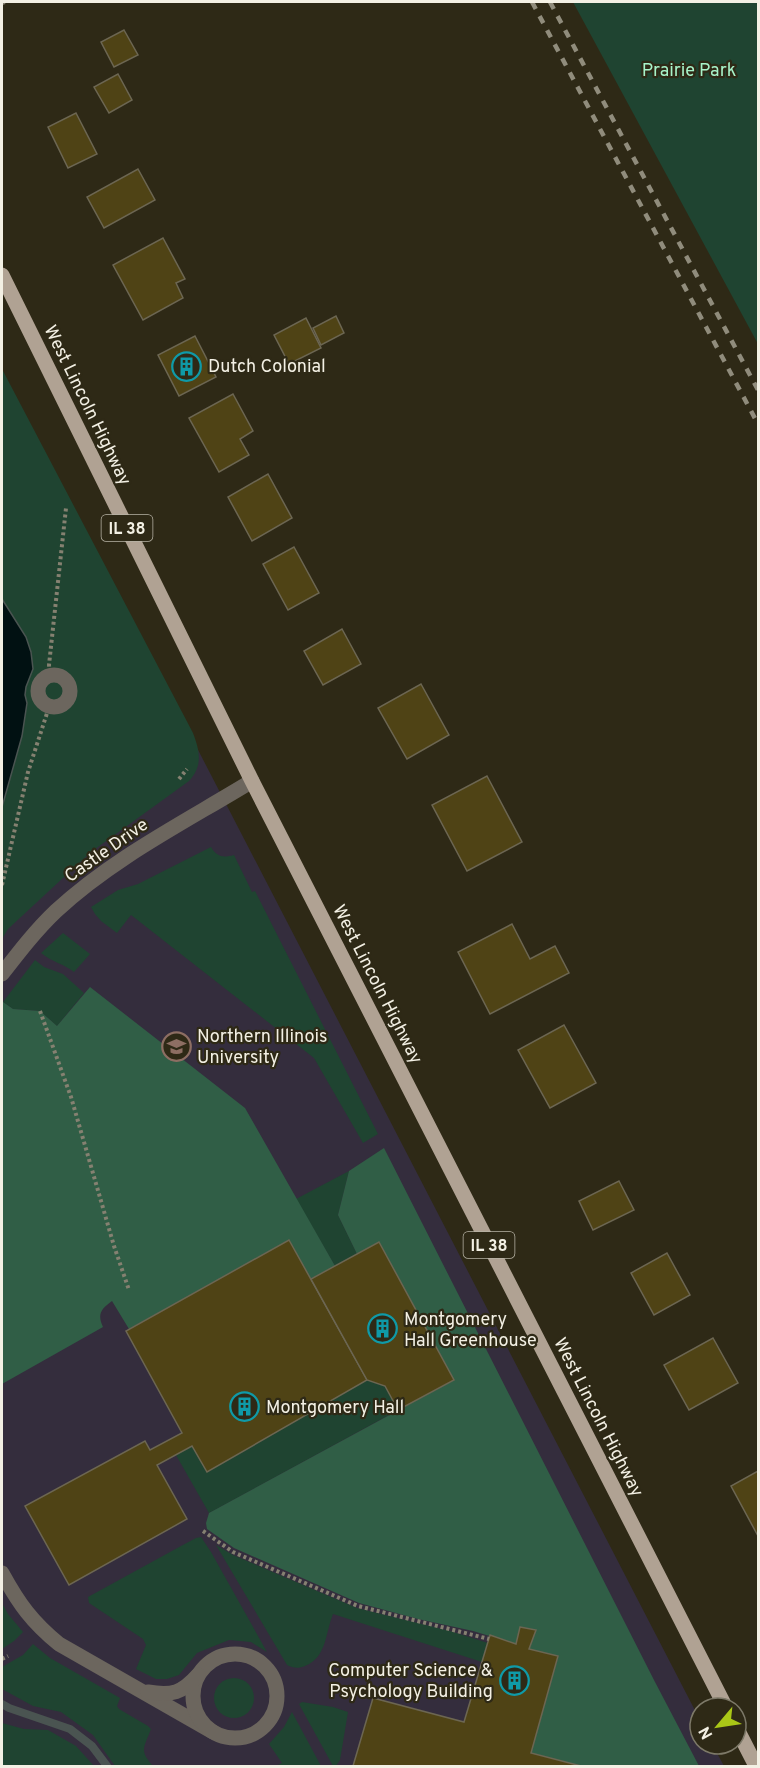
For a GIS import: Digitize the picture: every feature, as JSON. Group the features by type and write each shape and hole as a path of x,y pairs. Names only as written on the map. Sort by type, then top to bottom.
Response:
{"main road":[{"name":"West Lincoln Highway","path":"2,275 252,781 720,1696"},
{"path":"748,1751 756,1767"}],"street":[{"path":"49,706 61,706 69,699 70,693 65,679 56,675 50,676"},
{"name":"Castle Drive","path":"2,974 46,921 81,889 132,853 252,781"},
{"path":"2,1573 19,1604 39,1627 59,1644 213,1732 238,1739 252,1735 263,1728 272,1717 277,1690 264,1665 252,1658 238,1655 224,1656 211,1662 187,1687 175,1693 142,1691"},
{"path":"201,1671 195,1684 193,1698 196,1711 203,1723 213,1732"}],"path":[{"path":"2,885 28,772 49,706 42,702 38,692 41,682 50,676 49,665 66,508"},
{"path":"179,780 187,769"},
{"path":"40,1011 71,1097 129,1290"},
{"path":"203,1531 233,1552 358,1606 489,1639"},
{"path":"2,1659 8,1656"}],"shaded area":[{"name":"Northern Illinois University","path":"2,371 688,1697 688,1756 719,1756 724,1766 2,1766"},
{"path":"2,599 26,637 33,669 26,687 27,703 22,736 2,807"}],"green space":[{"name":"Prairie Park","path":"573,2 758,2 758,344"},
{"path":"2,369 193,733 199,758 197,770 189,781 91,852 8,929 2,939"},
{"path":"211,847 221,856 234,855 252,892 255,891 378,1134 363,1143 314,1058 131,915 117,933 101,921 91,907 118,890 138,884"},
{"path":"63,933 90,954 74,972 41,953"},
{"path":"35,960 44,967 63,974 84,993 57,1026 40,1011 13,1009 3,1002"},
{"path":"90,987 245,1108 335,1266 311,1279 289,1240 129,1329 112,1301 101,1312 100,1319 103,1327 2,1384 2,1004 3,1002 13,1009 40,1011 57,1026"},
{"path":"384,1148 688,1745 688,1756 694,1756 699,1766 581,1766 531,1753 558,1657 529,1649 536,1630 520,1627 516,1644 359,1603 234,1548 207,1529 209,1513 454,1380 379,1242 357,1254 338,1215 349,1171"},
{"path":"349,1171 338,1215 357,1254 335,1266 296,1199"},
{"path":"367,1380 385,1386 398,1410 209,1513 176,1455 192,1446 207,1472"},
{"path":"201,1537 267,1652 251,1642 229,1640 197,1653 179,1675 167,1679 156,1679 136,1669 146,1645 143,1639 89,1603 88,1597"},
{"path":"216,1545 233,1555 357,1608 488,1643 482,1662 333,1614 318,1657 302,1667 289,1666"},
{"path":"2,1603 23,1632 2,1649"},
{"path":"33,1644 50,1658 120,1698 117,1706 119,1709 151,1729 144,1752 153,1766 115,1766 93,1735 61,1712 33,1706 2,1689 2,1667 23,1655"},
{"path":"234,1678 248,1684 254,1698 248,1712 234,1718 220,1712 214,1698 220,1684"},
{"path":"302,1702 348,1712 340,1760 336,1766 333,1766 299,1704"},
{"path":"292,1712 321,1766 276,1766 282,1763 269,1744 284,1727"},
{"path":"2,1723 24,1729 48,1730 76,1746 94,1766 2,1766"}],"building":[{"path":"124,30 138,55 114,67 101,42"},
{"path":"118,74 132,100 109,113 94,87"},
{"path":"76,113 97,154 68,168 48,127"},
{"path":"138,169 155,200 104,228 87,197"},
{"path":"163,238 185,279 176,283 183,298 143,320 113,265"},
{"path":"336,316 344,333 321,345 313,328"},
{"path":"306,318 321,348 289,364 274,335"},
{"name":"Dutch Colonial","path":"195,336 216,377 179,396 158,355"},
{"path":"233,394 253,431 240,439 249,455 219,472 189,418"},
{"path":"268,474 292,518 252,541 228,497"},
{"path":"294,547 319,593 288,610 263,564"},
{"path":"342,629 361,664 323,685 304,651"},
{"path":"421,684 449,735 407,759 378,708"},
{"path":"487,776 522,842 467,871 432,805"},
{"path":"512,924 530,959 555,946 569,973 490,1014 458,952"},
{"path":"564,1025 596,1083 550,1108 518,1050"},
{"path":"619,1181 634,1210 593,1230 579,1201"},
{"name":"Montgomery Hall","path":"289,1240 367,1380 207,1472 192,1446 157,1465 187,1519 69,1585 25,1506 145,1441 150,1450 182,1433 126,1331"},
{"name":"Montgomery Hall Greenhouse","path":"379,1242 454,1380 398,1410 385,1386 367,1380 311,1279"},
{"path":"667,1253 690,1295 654,1315 631,1273"},
{"path":"713,1338 738,1383 689,1410 664,1365"},
{"path":"758,1471 758,1536 731,1486"},
{"name":"Computer Science & Psychology Building","path":"520,1627 536,1630 529,1649 558,1656 531,1753 581,1766 353,1766 373,1698 464,1722 490,1635 516,1644"}],"waterway":[{"path":"2,1704 70,1729 92,1746 107,1766"}],"railway":[{"path":"532,2 758,424"},
{"path":"550,2 758,390"}],"place":[{"name":"Dutch Colonial","path":"187,366"},
{"name":"Northern Illinois University","path":"176,1046"},
{"name":"Montgomery Hall Greenhouse","path":"383,1329"},
{"name":"Montgomery Hall","path":"245,1407"},
{"name":"Computer Science & Psychology Building","path":"514,1680"}]}
